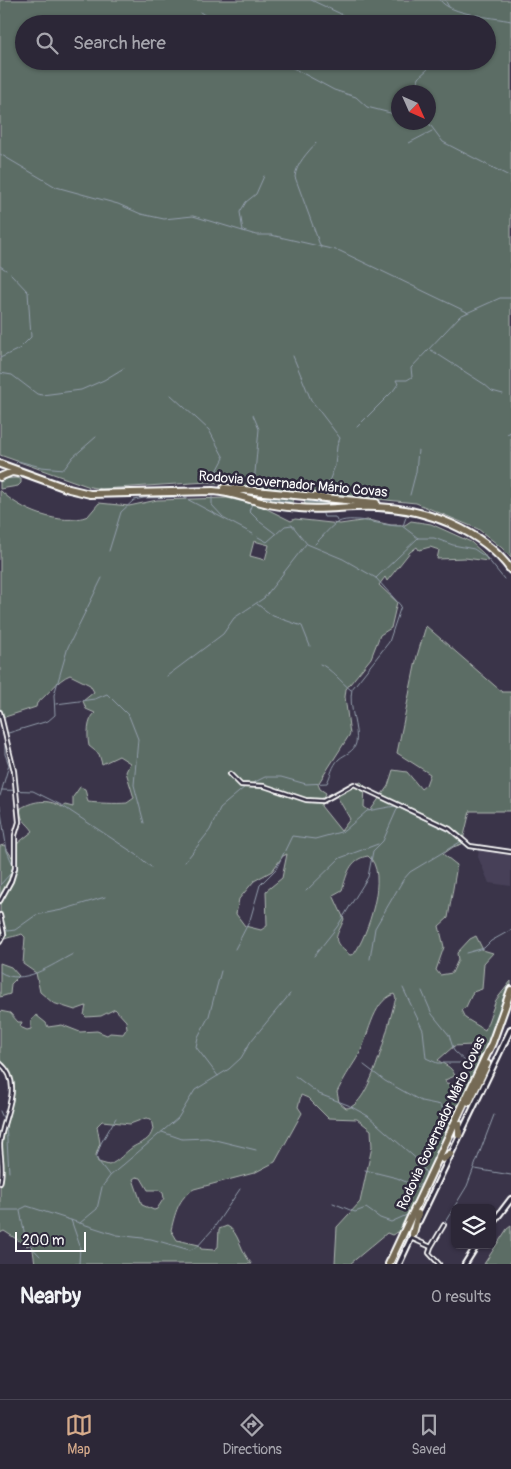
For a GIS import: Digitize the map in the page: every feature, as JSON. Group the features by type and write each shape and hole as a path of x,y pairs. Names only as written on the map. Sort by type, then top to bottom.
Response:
{"highway":[{"path":"0,464 0,475 14,472 48,482"},
{"name":"Rodovia Governador Mário Covas","path":"0,464 48,482 101,496 214,491 230,493 267,504 327,510 379,506 421,513 477,538 500,557 511,570"},
{"name":"Rodovia Governador Mário Covas","path":"0,464 90,491 112,493 214,488 406,506 430,513 479,536 496,549 511,566"},
{"path":"267,493 293,497 296,502 294,505 289,506 267,504"},
{"path":"327,498 305,498 302,502 307,507 327,510"},
{"name":"Rodovia Governador Mário Covas","path":"390,1263 492,1043 511,990"},
{"name":"Rodovia Governador Mário Covas","path":"390,1263 418,1214 461,1123 511,1004"},
{"path":"459,1135 461,1123"},
{"path":"443,1159 450,1154"},
{"path":"412,1236 418,1214"}],"street":[{"path":"0,712 14,771 19,822 15,835 15,868 12,881 0,901"},
{"path":"230,774 241,785 264,786 306,800 323,801 354,784 450,830 470,846 511,852"},
{"path":"0,915 4,934 0,942"},
{"path":"461,1123 511,1030"},
{"path":"0,1063 8,1070 13,1086 0,1144 2,1176 0,1182"},
{"path":"399,1264 459,1135"},
{"path":"496,1219 511,1199"},
{"path":"439,1264 429,1253 444,1225"},
{"path":"412,1236 431,1247"},
{"path":"465,1264 474,1249"}],"shaded area":[{"path":"479,849 511,853 511,886 489,883 478,857"}],"green space":[{"path":"0,0 511,0 511,558 502,548 478,529 416,503 207,482 102,489 90,487 0,455"},
{"path":"0,479 21,479 21,483 18,486 0,489"},
{"path":"0,490 29,510 53,518 66,519 88,516 99,503 129,506 157,500 227,498 261,506 291,521 295,519 340,524 368,520 391,525 405,525 411,521 431,524 471,542 484,554 488,561 465,558 437,559 439,550 430,547 419,550 417,547 410,552 387,581 385,577 379,585 397,602 391,628 380,635 371,658 346,689 345,697 350,734 318,784 320,789 326,793 321,806 341,831 350,819 335,793 361,782 365,786 364,807 370,811 388,786 393,770 407,772 421,789 426,785 430,774 397,753 417,656 426,626 502,692 511,692 511,811 470,811 462,844 453,847 443,854 457,865 448,918 439,926 444,947 436,970 440,975 452,973 458,960 457,953 470,939 476,936 483,950 493,953 484,963 482,989 473,992 466,1007 461,1010 465,1018 485,1030 496,1000 511,981 511,984 500,1020 400,1235 398,1232 392,1235 387,1233 350,1264 335,1263 337,1227 360,1202 372,1147 371,1130 357,1119 328,1118 308,1098 301,1095 298,1107 302,1113 275,1162 254,1173 194,1189 184,1197 174,1218 171,1230 177,1240 199,1245 201,1249 214,1250 218,1247 219,1229 227,1226 234,1232 252,1264 35,1264 32,1243 27,1246 4,1231 0,1233 0,1140 3,1140 14,1087 10,1073 0,1063 0,1011 10,1013 18,1022 22,1022 20,1027 27,1030 31,1029 31,1021 36,1015 48,1027 62,1025 80,1032 97,1031 107,1035 110,1033 123,1034 127,1028 126,1021 115,1009 101,1016 86,1017 84,1015 86,1006 75,1010 53,1003 40,992 36,973 23,964 25,937 22,934 0,942 0,846 4,845 12,857 18,843 33,831 22,818 20,812 21,808 31,803 47,802 62,807 65,805 73,807 73,797 80,787 85,789 88,802 127,803 134,798 126,772 130,763 119,756 102,764 99,754 89,746 89,724 95,713 86,709 83,701 94,692 90,685 70,675 57,684 37,703 36,707 5,717 0,711","holes":["254,541 269,545 265,560 250,556","287,854 282,878 266,891 267,926 261,930 245,926 236,914 239,899 254,881 272,871 283,856","368,856 374,864 377,876 377,890 365,934 354,954 350,955 337,942 336,938 344,919 333,895 342,890 347,873 357,860","394,994 396,998 384,1042 371,1079 355,1104 346,1108 339,1102 337,1092 361,1050 371,1022 386,998","472,1045 476,1050 467,1074 453,1084 446,1083 445,1080 455,1076 453,1072 438,1060 454,1046","146,1118 151,1119 153,1129 148,1139 133,1147 109,1165 98,1162 96,1155 100,1143 97,1126 102,1121 130,1124","136,1177 141,1178 148,1190 159,1190 163,1193 164,1198 157,1209 154,1210 142,1205 133,1179"]},
{"path":"228,491 285,497 294,501 281,504 272,503"},
{"path":"308,499 374,504 317,507 304,503"},
{"path":"0,963 11,967 19,976 11,984 10,994 0,997"},
{"path":"511,1226 511,1264 484,1264 494,1249 496,1249 496,1246"}],"waterway":[{"path":"311,0 342,15"},
{"path":"440,0 453,9 472,15"},
{"path":"445,0 449,7"},
{"path":"200,12 204,15"},
{"path":"496,19 511,21"},
{"path":"297,70 334,90 356,97 367,107 391,113"},
{"path":"416,85 418,78 427,70"},
{"path":"434,130 443,142 511,177"},
{"path":"409,143 432,131"},
{"path":"316,143 300,163 295,177 321,248"},
{"path":"0,154 56,187 118,204 141,214 164,219 193,216 256,235 271,235 340,251 467,312"},
{"path":"243,231 240,212 246,202 256,194 264,176"},
{"path":"0,266 6,270"},
{"path":"0,358 19,349 31,337 28,292 11,274"},
{"path":"357,427 393,391 398,384 396,380 407,380 412,377 411,368 460,316 500,298 511,298"},
{"path":"431,350 492,391 503,394"},
{"path":"293,356 311,400 340,438 337,446 335,466 324,494"},
{"path":"0,373 12,375 37,394 42,395 81,390 104,380 124,368"},
{"path":"171,395 209,430 224,458 215,475"},
{"path":"253,415 259,429 254,484"},
{"path":"507,434 511,432"},
{"path":"16,463 18,461 41,467 64,469 73,457 96,437"},
{"path":"410,495 416,472 418,450"},
{"path":"241,493 291,502"},
{"path":"109,551 121,512 134,500 144,498 183,497 253,534"},
{"path":"212,497 212,505 223,517"},
{"path":"305,502 349,504"},
{"path":"252,504 249,511 259,521"},
{"path":"323,514 324,517 335,517 337,521"},
{"path":"403,526 406,517"},
{"path":"315,544 332,526 341,521 358,520 402,526 418,538 434,538 453,545 474,549 487,558 504,579"},
{"path":"260,522 276,534"},
{"path":"249,785 265,777 281,777 306,784 327,783 339,759 351,751 356,743 357,737 351,703 352,689 389,642 401,606 376,578 343,559 307,544 292,525 285,526 267,542 258,537"},
{"path":"376,578 418,538"},
{"path":"167,676 223,634 234,618 264,598 306,544"},
{"path":"5,734 48,721 55,715 54,695 68,647 102,578"},
{"path":"257,604 273,616 302,626 310,646"},
{"path":"320,664 351,690"},
{"path":"56,704 95,699 107,694 129,716 138,739 134,785 144,823"},
{"path":"0,796 9,765 5,754 5,737"},
{"path":"185,862 210,830 220,808 245,787"},
{"path":"2,790 33,791 61,805 137,855 151,867"},
{"path":"0,806 7,851 13,865 11,873 0,885"},
{"path":"235,949 250,920 260,885 276,869 292,836 315,839 344,831 367,811 395,806 452,833 468,848 479,850"},
{"path":"314,956 337,927 368,877 373,851 383,841 398,807"},
{"path":"370,959 375,928 403,880 410,872 460,842"},
{"path":"306,891 340,858 378,844"},
{"path":"0,927 8,931 15,930 36,915 62,910 105,897"},
{"path":"466,953 484,948 491,941 511,930"},
{"path":"0,972 9,976 27,976 37,973 73,954"},
{"path":"218,1076 196,1047 198,1037 209,1016 221,971"},
{"path":"403,988 423,1030 426,1058 437,1063 475,1063"},
{"path":"422,991 432,1014 449,1035 454,1051 466,1062"},
{"path":"80,1223 97,1209 102,1187 110,1176 178,1118 195,1090 229,1069 241,1058 251,1041 290,994"},
{"path":"364,1065 385,1081 421,1101 441,1105 446,1117 451,1119"},
{"path":"295,1076 319,1094 348,1105 368,1116 421,1163 427,1176"},
{"path":"444,1138 471,1079"},
{"path":"0,1111 4,1120"},
{"path":"431,1245 467,1186 494,1115"},
{"path":"109,1175 96,1158 101,1143 116,1118"},
{"path":"6,1124 9,1172"},
{"path":"162,1132 182,1139 207,1138 256,1150"},
{"path":"475,1169 511,1175"},
{"path":"365,1170 397,1178 417,1187 426,1180"},
{"path":"0,1210 19,1210 27,1206 117,1235 151,1239 190,1250 197,1247 213,1229 240,1189"},
{"path":"333,1203 355,1212 366,1208 380,1218 391,1222 409,1214"},
{"path":"20,1211 26,1241 40,1256"},
{"path":"71,1220 80,1246 79,1264"}]}
